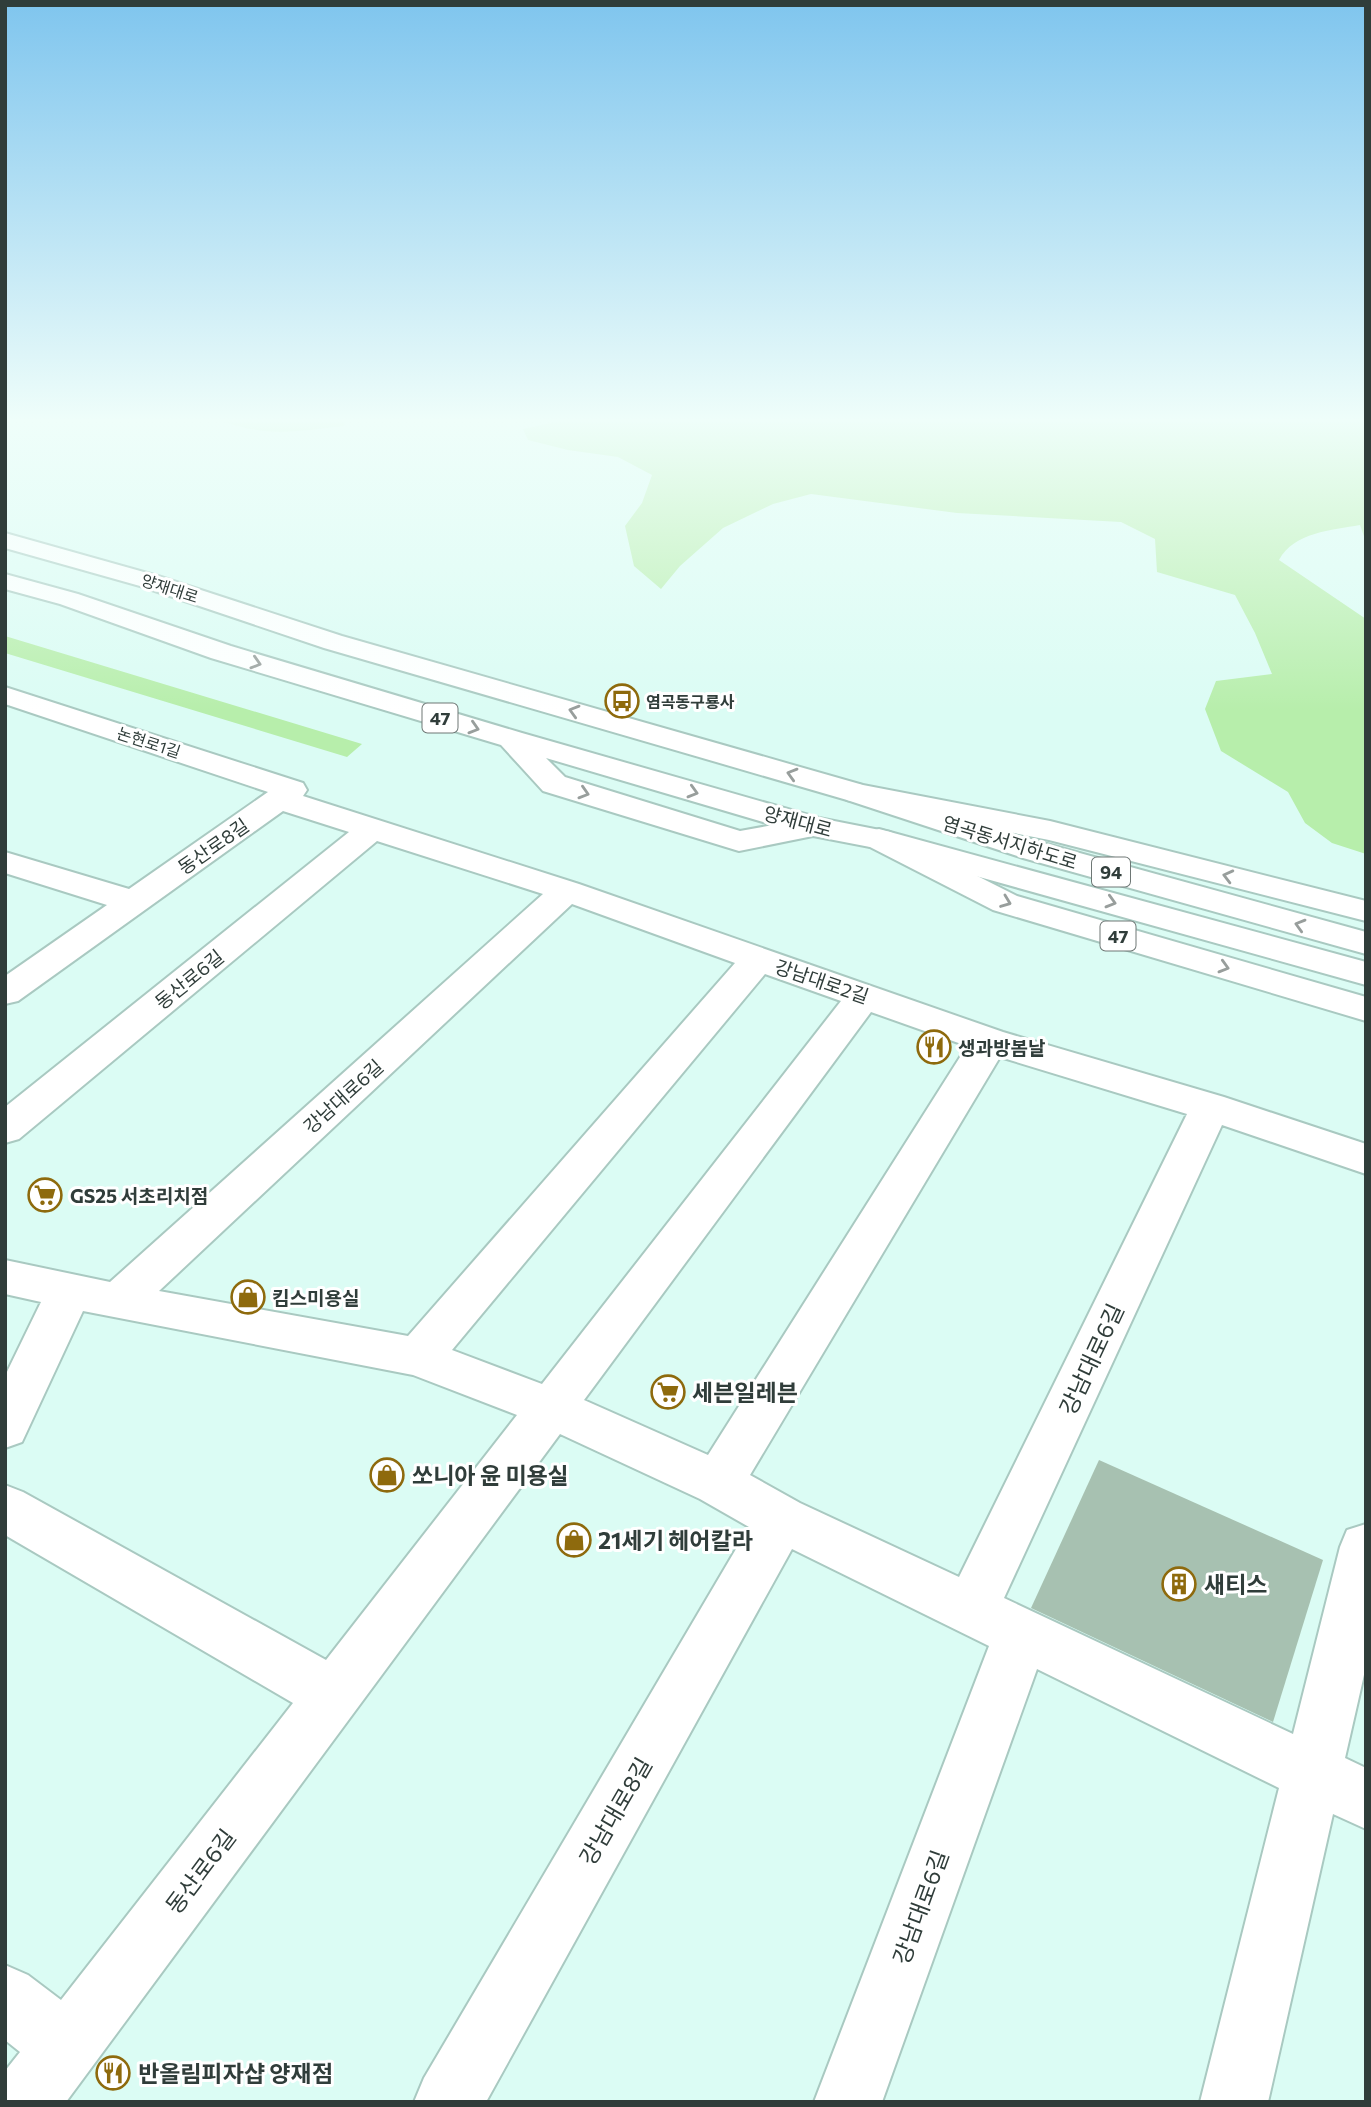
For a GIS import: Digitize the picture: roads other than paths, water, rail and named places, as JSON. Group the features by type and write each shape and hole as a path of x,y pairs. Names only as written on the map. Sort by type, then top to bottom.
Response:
{"main road":[{"name":"양재대로","path":"5,540 149,581 333,642 858,793 1050,831 1366,911"},
{"name":"양재대로","path":"5,561 136,597 333,642"},
{"name":"47","path":"5,581 69,599 222,652"},
{"path":"5,606 222,652"},
{"name":"양재대로","path":"222,652 512,740 554,785 739,841 815,827 879,839 1005,903 1366,1009"},
{"name":"논현로1길","path":"5,695 286,794"},
{"path":"5,722 34,704"},
{"name":"염곡동서지하도로","path":"858,793 1035,851 1366,943"},
{"name":"강남대로2길","path":"286,794 373,828 567,891 990,1041 1210,1107 1366,1158"},
{"name":"동산로8길","path":"5,993 286,794"},
{"name":"동산로6길","path":"5,1129 373,828"},
{"name":"염곡동서지하도로","path":"879,839 1366,974"},
{"path":"5,862 134,902"},
{"name":"강남대로6길","path":"118,1301 567,891"},
{"path":"418,1357 758,959"},
{"name":"동산로6길","path":"24,2102 865,995"},
{"path":"718,1483 990,1041"},
{"name":"강남대로6길","path":"848,2102 997,1622 1210,1107"},
{"path":"5,1277 418,1357 552,1408 718,1483 782,1519 1340,1786"},
{"path":"5,1427 69,1291"},
{"path":"5,1508 333,1695"},
{"name":"강남대로8길","path":"449,2102 782,1519"},
{"path":"1234,2102 1340,1786 1366,1547"},
{"path":"5,1998 66,2046"}],"place":[{"name":"염곡동구룡사","path":"622,701"},
{"name":"생과방봄날","path":"934,1047"},
{"name":"GS25 서초리치점","path":"45,1195"},
{"name":"킴스미용실","path":"248,1297"},
{"name":"세븐일레븐","path":"668,1392"},
{"name":"쏘니아 윤 미용실","path":"387,1475"},
{"name":"21세기 헤어칼라","path":"574,1540"},
{"name":"새티스","path":"1179,1584"},
{"name":"반올림피자샵 양재점","path":"113,2073"}]}
